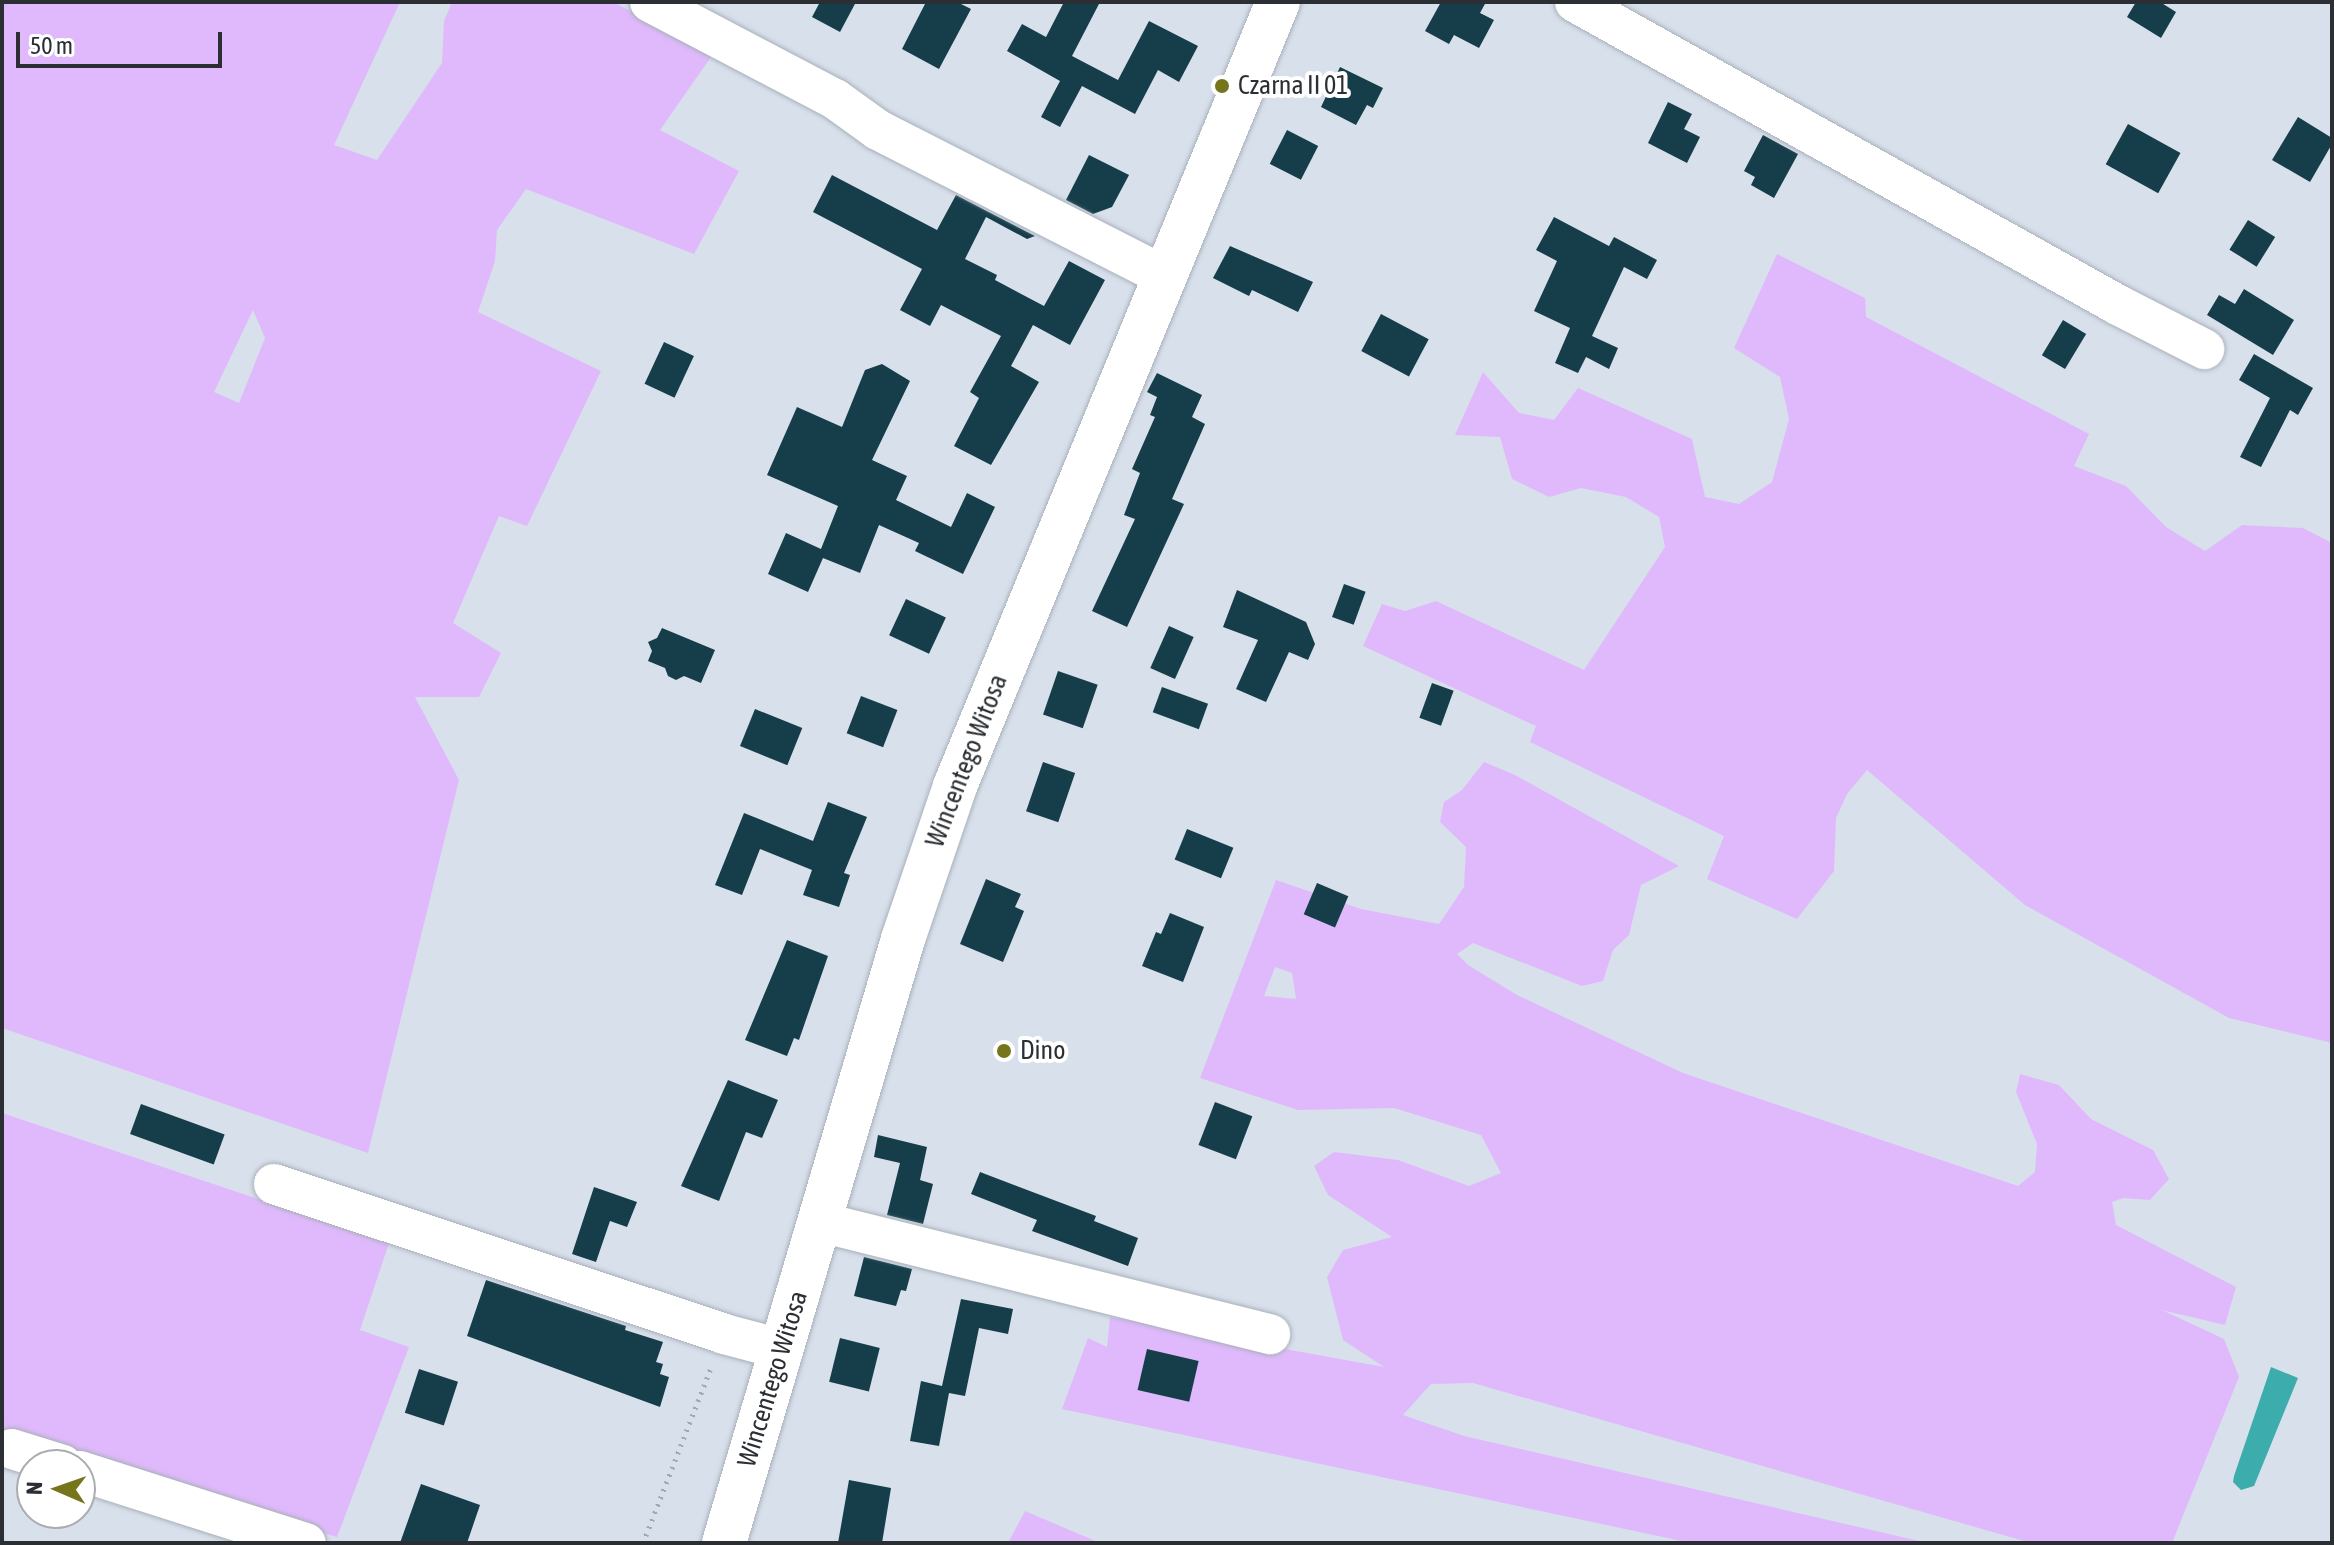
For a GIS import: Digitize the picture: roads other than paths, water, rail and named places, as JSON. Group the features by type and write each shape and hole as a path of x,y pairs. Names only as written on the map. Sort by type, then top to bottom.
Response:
{"main road":[{"name":"Wincentego Witosa","path":"724,1543 903,939 955,786 1278,2"}],"street":[{"path":"650,2 835,99 878,130 1164,276"},
{"path":"1575,2 2118,305 2204,349"},
{"path":"274,1184 724,1334 781,1349"},
{"path":"820,1222 1270,1334"},
{"path":"12,1449 16,1450"},
{"path":"96,1476 306,1543"}],"water":[{"path":"2271,1367 2298,1378 2254,1486 2241,1490 2233,1482 2234,1476"}],"place":[{"name":"Czarna II 01","path":"1222,86"},
{"name":"Dino","path":"1004,1051"}]}
